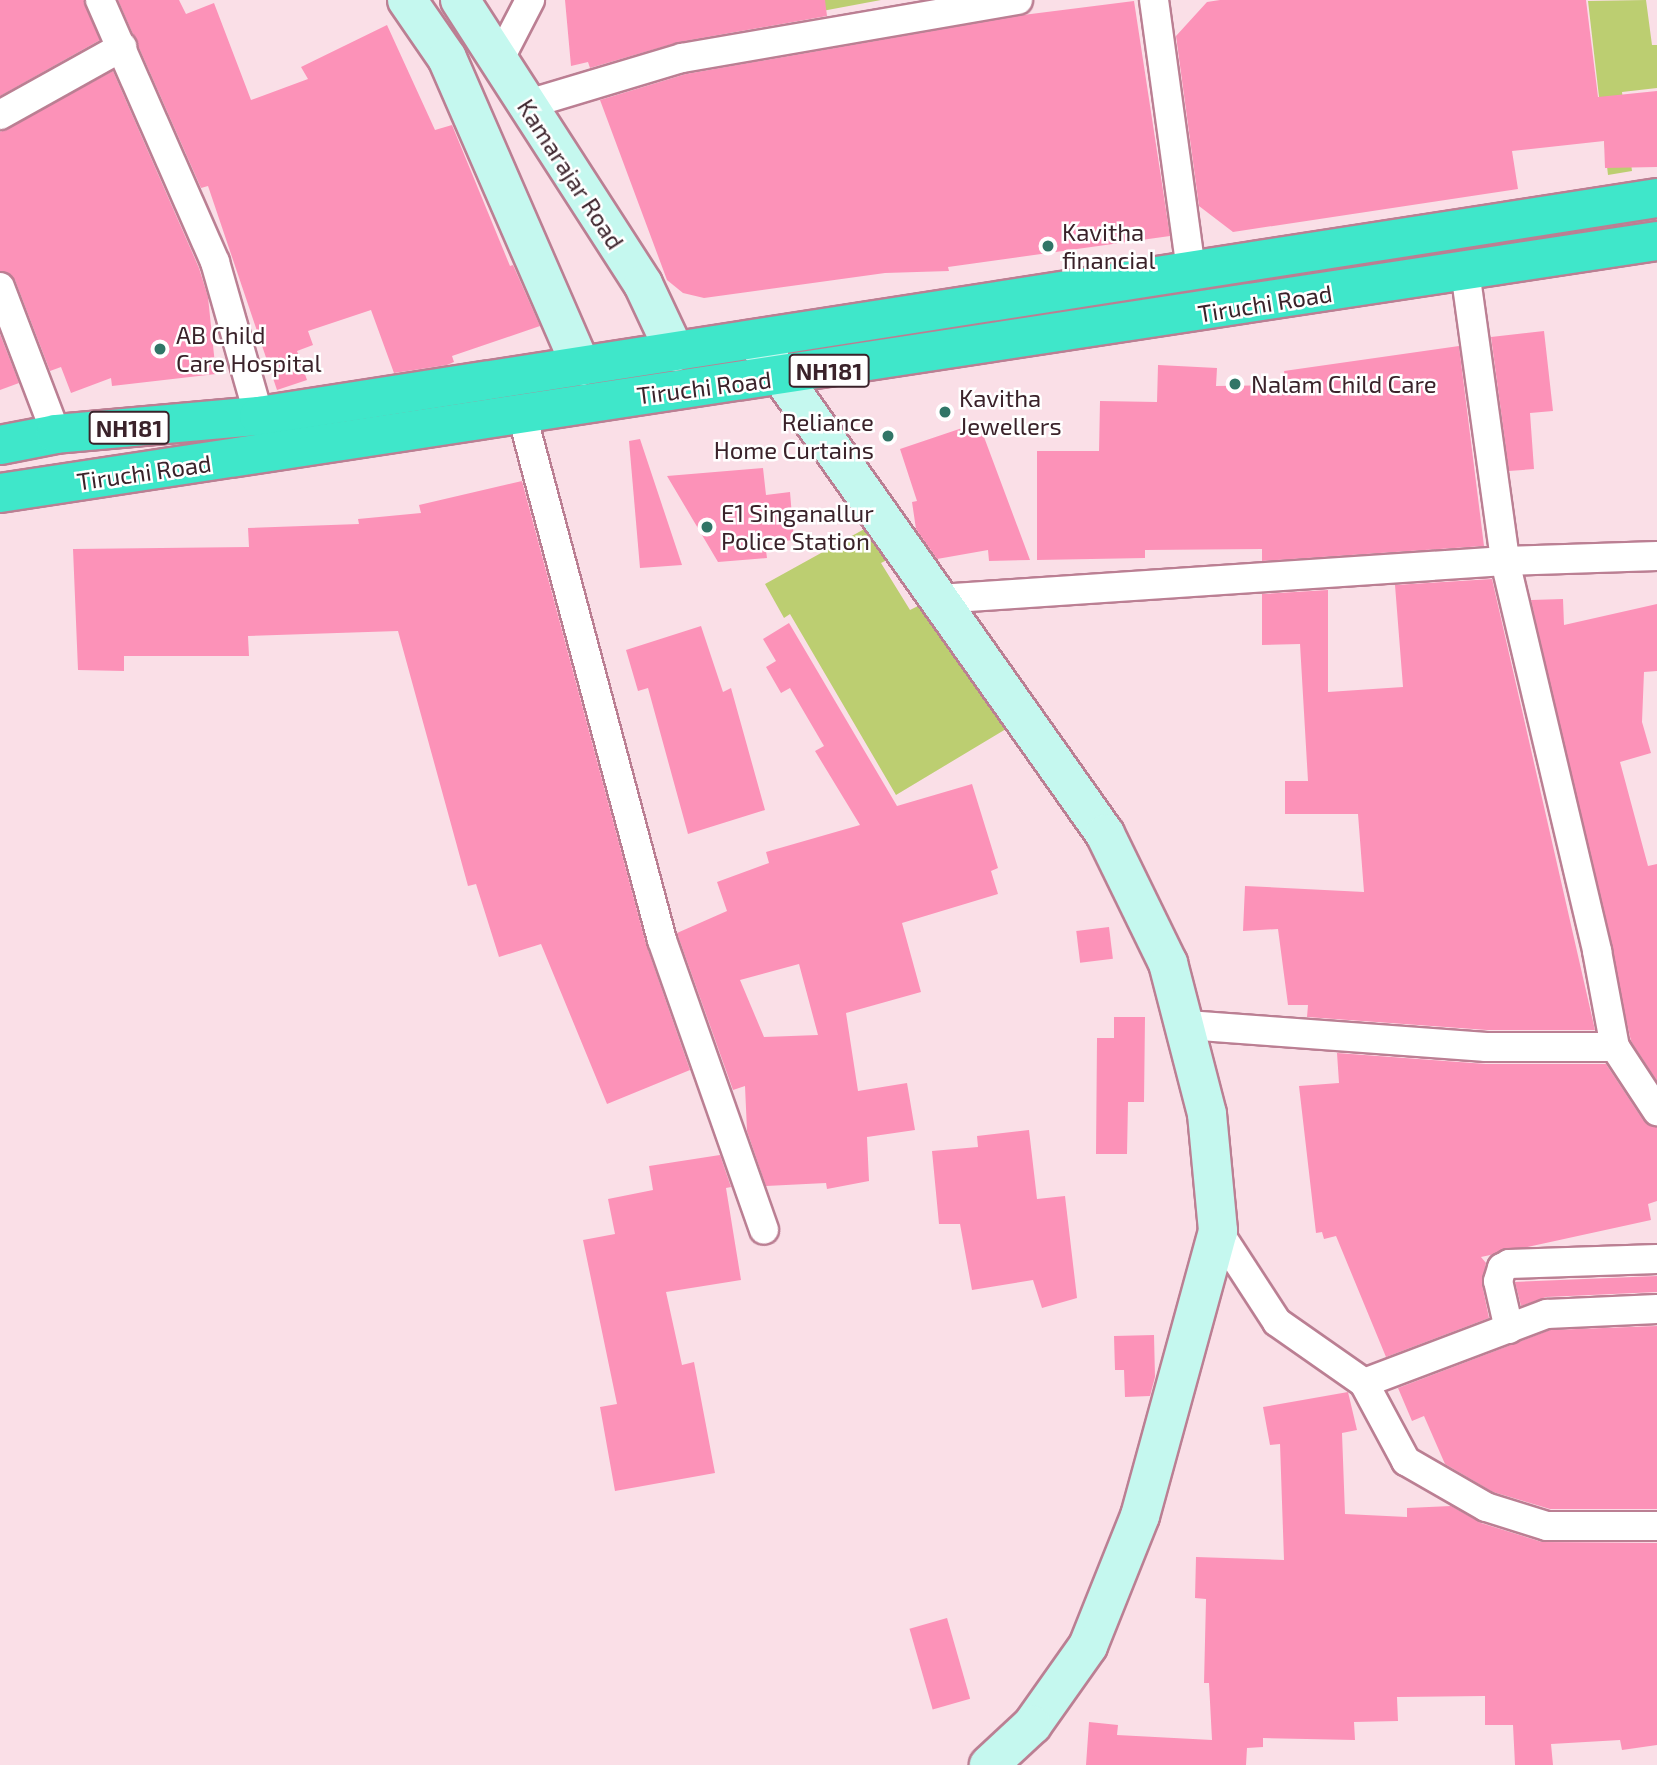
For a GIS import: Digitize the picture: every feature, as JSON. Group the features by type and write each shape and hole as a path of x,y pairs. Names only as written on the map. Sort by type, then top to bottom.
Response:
{"highway":[{"name":"Tiruchi Road","path":"754,340 1657,198"},
{"name":"Tiruchi Road","path":"0,494 522,415 704,384 785,377 1657,242"},
{"name":"NH181","path":"259,416 754,340"},
{"name":"Tiruchi Road","path":"0,445 56,434 259,416"}],"main road":[{"path":"407,0 447,58 581,366"},
{"name":"Kamarajar Road","path":"460,0 525,105 643,284 675,352"},
{"path":"754,340 785,377 1105,834 1168,963 1187,1025 1207,1114 1218,1231 1140,1516 1088,1646 1032,1725 989,1765"}],"street":[{"path":"100,0 215,262 259,416"},
{"path":"498,62 530,0"},
{"path":"525,105 682,58 1018,0"},
{"path":"1154,0 1191,270"},
{"path":"0,115 122,47"},
{"path":"1465,271 1505,561 1597,951 1615,1047 1657,1111"},
{"path":"0,287 56,434"},
{"path":"522,415 662,940 764,1230"},
{"path":"939,599 1505,561 1657,556"},
{"path":"1187,1025 1486,1047 1615,1047"},
{"path":"1218,1231 1277,1322 1364,1383 1406,1461 1486,1507 1547,1526 1657,1526"},
{"path":"1509,1329 1498,1281 1503,1268 1509,1264 1657,1259"},
{"path":"1364,1383 1547,1314 1657,1310"}],"green space":[{"path":"737,0 881,0 742,26"},
{"path":"1646,0 1652,45 1657,45 1657,88 1622,92 1632,171 1608,175 1588,1"},
{"path":"868,527 889,559 881,563 910,610 918,606 1006,729 896,795 790,614 784,618 765,584"}],"building":[{"path":"0,0 84,0 100,40 0,96"},
{"path":"118,0 179,0 186,14 214,3 251,100 308,79 301,67 387,25 435,130 452,125 510,266 513,265 540,326 452,356 454,362 447,365 394,373 371,310 308,331 313,345 297,351 307,380 277,390 208,186 201,188"},
{"path":"565,0 825,0 827,16 679,42 590,68 588,62 571,66"},
{"path":"1586,0 1598,97 1657,91 1657,167 1605,168 1604,141 1512,151 1518,189 1233,232 1199,206 1176,36 1207,2"},
{"path":"1134,1 1170,236 948,267 949,271 885,273 704,298 683,293 667,280 600,100 686,74 1023,15"},
{"path":"113,71 199,268 208,297 216,374 112,386 111,378 71,393 61,367 50,371 15,280 0,271 0,132"},
{"path":"1544,331 1553,411 1530,413 1534,469 1509,471 1491,337"},
{"path":"0,334 19,383 0,390"},
{"path":"1459,346 1484,546 1262,561 1262,549 1145,550 1145,558 1037,560 1037,451 1099,451 1100,401 1157,402 1158,365 1217,368 1216,386 1286,385 1284,371"},
{"path":"980,422 1030,560 989,561 988,550 937,559 916,529 912,502 917,501 900,449"},
{"path":"640,439 682,565 640,568 629,441"},
{"path":"763,468 766,495 790,492 794,540 765,543 767,558 718,562 667,476"},
{"path":"522,481 646,944 690,1070 607,1104 541,944 499,957 476,884 468,886 398,631 248,636 249,656 124,656 124,671 78,670 73,549 249,547 248,528 359,524 358,519 421,513 419,505"},
{"path":"1492,579 1595,1030 1487,1030 1307,1017 1308,1005 1288,1005 1278,929 1243,931 1245,886 1364,892 1358,814 1285,814 1285,781 1308,781 1300,644 1262,645 1262,594 1328,590 1328,692 1403,687 1395,585"},
{"path":"1563,599 1564,625 1657,604 1657,671 1644,672 1642,722 1651,753 1620,762 1648,866 1657,864 1657,1081 1631,1041 1531,600"},
{"path":"789,623 897,806 972,784 998,868 991,871 998,894 902,923 921,992 846,1013 858,1091 907,1083 915,1130 867,1137 869,1181 827,1189 826,1183 766,1186 747,1131 745,1086 733,1090 677,933 727,911 717,882 769,863 766,852 860,825 815,751 824,746 790,688 781,693 766,667 776,661 763,639","holes":["799,964 818,1035 764,1037 740,980"]},
{"path":"701,626 723,692 731,688 765,810 688,834 648,688 638,691 626,650"},
{"path":"1109,927 1113,959 1080,963 1076,931"},
{"path":"1114,1017 1145,1017 1144,1102 1128,1102 1127,1154 1096,1154 1097,1038 1114,1038"},
{"path":"1337,1053 1486,1064 1606,1064 1643,1120 1657,1127 1657,1201 1648,1204 1651,1220 1481,1257 1486,1263 1482,1284 1489,1318 1386,1357 1336,1236 1324,1239 1322,1232 1316,1233 1299,1086 1339,1083"},
{"path":"1029,1130 1037,1199 1065,1196 1077,1298 1042,1308 1033,1280 972,1290 960,1224 939,1224 932,1151 978,1147 977,1136"},
{"path":"720,1155 731,1187 726,1188 741,1280 666,1292 682,1365 694,1362 715,1473 615,1491 600,1407 617,1404 583,1240 615,1234 608,1199 653,1190 649,1166"},
{"path":"1657,1276 1657,1292 1546,1297 1521,1306 1515,1282"},
{"path":"1657,1326 1657,1509 1550,1509 1493,1492 1445,1464 1424,1416 1412,1421 1398,1388 1550,1330"},
{"path":"1154,1335 1155,1377 1150,1396 1125,1397 1124,1370 1115,1370 1114,1336"},
{"path":"1348,1392 1357,1430 1342,1433 1345,1514 1407,1517 1407,1508 1451,1506 1481,1523 1542,1542 1657,1543 1657,1745 1622,1750 1620,1740 1551,1744 1553,1765 1515,1765 1513,1725 1485,1725 1485,1696 1397,1697 1398,1721 1354,1722 1355,1740 1263,1738 1263,1747 1247,1748 1246,1765 1086,1765 1089,1722 1118,1725 1117,1735 1212,1740 1209,1683 1204,1683 1206,1599 1195,1598 1196,1557 1284,1560 1280,1444 1270,1445 1263,1407"},
{"path":"947,1618 970,1699 933,1709 910,1629"}],"place":[{"name":"Kavitha financial","path":"1048,246"},
{"name":"AB Child Care Hospital","path":"160,349"},
{"name":"Nalam Child Care","path":"1235,384"},
{"name":"Kavitha Jewellers","path":"945,412"},
{"name":"Reliance Home Curtains","path":"888,436"},
{"name":"E1 Singanallur Police Station","path":"707,527"}]}
